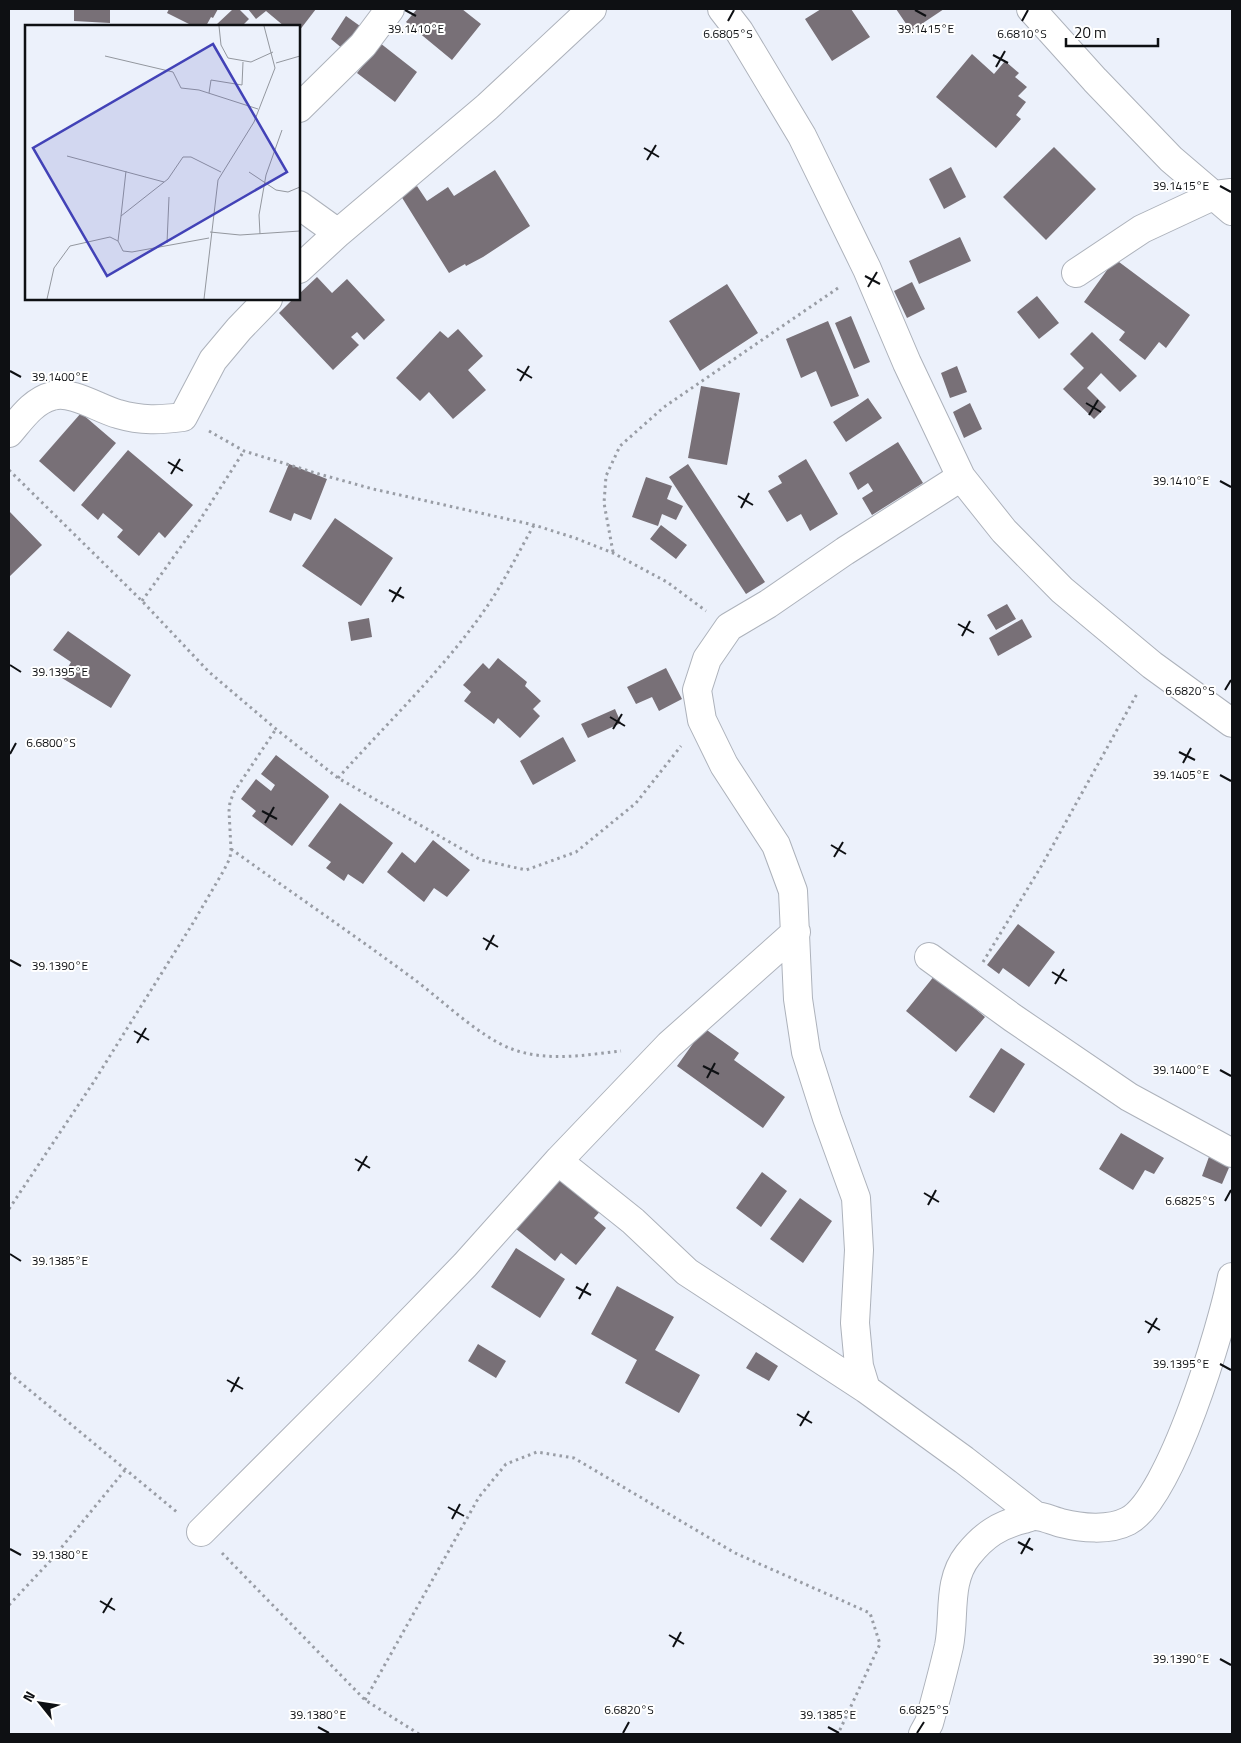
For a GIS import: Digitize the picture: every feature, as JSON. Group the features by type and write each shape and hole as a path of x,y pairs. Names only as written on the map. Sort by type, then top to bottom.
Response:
{"street":[{"path":"300,107 363,44 390,9"},
{"path":"300,268 338,233 487,107 592,9"},
{"path":"722,9 739,31 802,136 867,269 907,363 960,477 1004,532 1062,590 1152,665 1232,723"},
{"path":"1031,9 1095,80 1171,159 1226,200"},
{"path":"1076,273 1142,229 1226,200"},
{"path":"300,206 338,233"},
{"path":"9,433 31,407 52,395 70,395 118,414 154,421 183,417 212,360 267,300"},
{"path":"866,1389 858,1366 855,1323 859,1250 856,1198 827,1118 806,1052 798,999 793,891 776,846 724,765 702,720 696,690 707,659 729,627 768,604 845,551 960,477"},
{"path":"201,1532 364,1370 438,1293 669,1045 796,932"},
{"path":"929,957 1021,1024 1129,1098 1232,1153"},
{"path":"558,1162 633,1221 687,1272 866,1389 964,1460 1036,1516 1064,1524 1111,1527 1129,1521 1148,1503 1173,1456 1197,1400 1232,1277"},
{"path":"924,1734 929,1723 949,1644 951,1604 957,1576 967,1556 986,1535 1008,1523 1036,1516"}],"path":[{"path":"613,552 604,503 606,476 620,446 664,407 867,269"},
{"path":"183,417 244,451 373,489 534,525 613,552 667,582 729,627"},
{"path":"142,601 198,523 244,451"},
{"path":"9,470 142,601 209,672 276,730 338,778 481,860 526,870 576,852 636,803 702,720"},
{"path":"338,778 462,641 487,607 534,525"},
{"path":"969,986 1042,865 1152,665"},
{"path":"9,1209 93,1082 224,870 230,858 231,849 230,802 234,792 276,730"},
{"path":"231,849 411,977 483,1033 512,1049 543,1056 584,1055 622,1051"},
{"path":"365,1700 478,1497 506,1464 537,1452 574,1458 735,1553 870,1613 880,1644 838,1734"},
{"path":"9,1605 52,1559 126,1470"}],"building":[{"path":"74,9 110,9 110,23 74,21"},
{"path":"169,9 218,9 207,25 191,25 167,13"},
{"path":"233,9 239,9 249,19 243,25 216,25"},
{"path":"248,9 316,9 300,30 300,25 283,25 266,11 256,19"},
{"path":"417,9 462,9 481,24 452,60 406,22"},
{"path":"821,9 851,9 870,37 832,61 805,19"},
{"path":"896,9 944,9 911,31"},
{"path":"346,16 360,26 343,49 331,39"},
{"path":"380,43 417,72 395,102 357,73"},
{"path":"972,54 994,74 1005,61 1019,73 1015,77 1027,87 1018,96 1026,102 1016,115 1021,119 996,148 936,97"},
{"path":"1054,147 1096,189 1046,240 1003,197"},
{"path":"951,167 966,197 944,209 929,179"},
{"path":"495,170 530,226 483,257 449,273 401,196 417,186 427,201 448,187 454,196"},
{"path":"960,237 971,261 919,284 909,261"},
{"path":"1115,259 1190,315 1166,348 1159,342 1145,360 1119,340 1125,332 1084,302"},
{"path":"317,277 332,293 347,279 385,320 364,340 357,332 351,337 359,345 333,370 279,313 292,300 300,300 300,293"},
{"path":"912,282 925,309 907,318 894,291"},
{"path":"727,284 758,333 700,371 669,321"},
{"path":"1037,296 1059,323 1039,339 1017,312"},
{"path":"851,316 870,362 854,369 835,323"},
{"path":"828,321 859,396 831,407 816,371 801,378 786,339"},
{"path":"458,329 483,356 468,370 486,390 453,419 429,392 420,401 396,378 440,331 448,338"},
{"path":"1092,332 1137,376 1120,392 1101,373 1087,388 1106,407 1094,419 1063,389 1084,368 1070,354"},
{"path":"957,366 967,392 950,398 941,373"},
{"path":"701,386 740,393 727,465 688,458"},
{"path":"868,398 882,418 846,442 833,422"},
{"path":"970,403 982,429 964,438 953,412"},
{"path":"81,413 116,443 74,492 39,461"},
{"path":"898,442 923,483 872,515 862,498 873,491 868,483 858,490 849,473"},
{"path":"128,450 193,505 165,538 159,532 139,556 117,537 123,530 103,513 98,520 81,505"},
{"path":"806,459 838,514 810,531 801,514 787,522 768,491 782,483 778,476"},
{"path":"289,464 327,479 311,520 294,513 291,521 269,512"},
{"path":"688,464 765,582 746,594 669,477"},
{"path":"646,477 672,486 667,499 683,506 676,520 662,514 658,526 632,517"},
{"path":"9,511 42,545 9,577"},
{"path":"335,518 393,558 361,606 302,566"},
{"path":"661,525 687,545 676,559 650,539"},
{"path":"1007,604 1016,619 996,630 987,615"},
{"path":"369,618 372,637 351,641 348,622"},
{"path":"1022,619 1032,637 998,656 989,638"},
{"path":"68,631 131,675 111,708 62,678 71,662 53,650"},
{"path":"498,658 527,682 525,686 541,701 533,709 540,716 520,738 498,718 494,724 464,701 471,692 463,685 483,663 489,669"},
{"path":"666,668 682,699 659,711 652,697 636,704 627,687"},
{"path":"615,709 621,723 588,738 581,724"},
{"path":"563,737 576,761 533,785 520,761"},
{"path":"276,755 329,797 292,846 252,816 256,811 241,799 256,779 271,791 275,785 261,774"},
{"path":"340,803 393,843 363,884 348,874 344,881 326,868 331,862 308,846"},
{"path":"433,840 470,870 447,897 434,888 424,902 387,872 402,852 415,863"},
{"path":"1018,924 1055,952 1029,987 1003,968 999,974 987,965"},
{"path":"935,975 985,1017 956,1052 906,1011"},
{"path":"704,1028 739,1053 734,1060 785,1097 763,1128 677,1066"},
{"path":"1001,1048 1025,1064 994,1113 969,1097"},
{"path":"1121,1133 1164,1158 1154,1174 1145,1170 1133,1190 1099,1169"},
{"path":"1210,1154 1231,1163 1222,1184 1202,1176"},
{"path":"562,1172 604,1207 594,1218 606,1228 576,1265 561,1253 555,1261 515,1228"},
{"path":"762,1172 787,1191 761,1227 736,1208"},
{"path":"800,1198 832,1221 803,1263 770,1239"},
{"path":"516,1248 565,1279 540,1318 491,1287"},
{"path":"617,1286 674,1317 655,1350 700,1375 679,1413 625,1383 637,1360 591,1334"},
{"path":"478,1344 506,1361 496,1378 468,1361"},
{"path":"756,1352 778,1366 769,1381 746,1368"}]}
